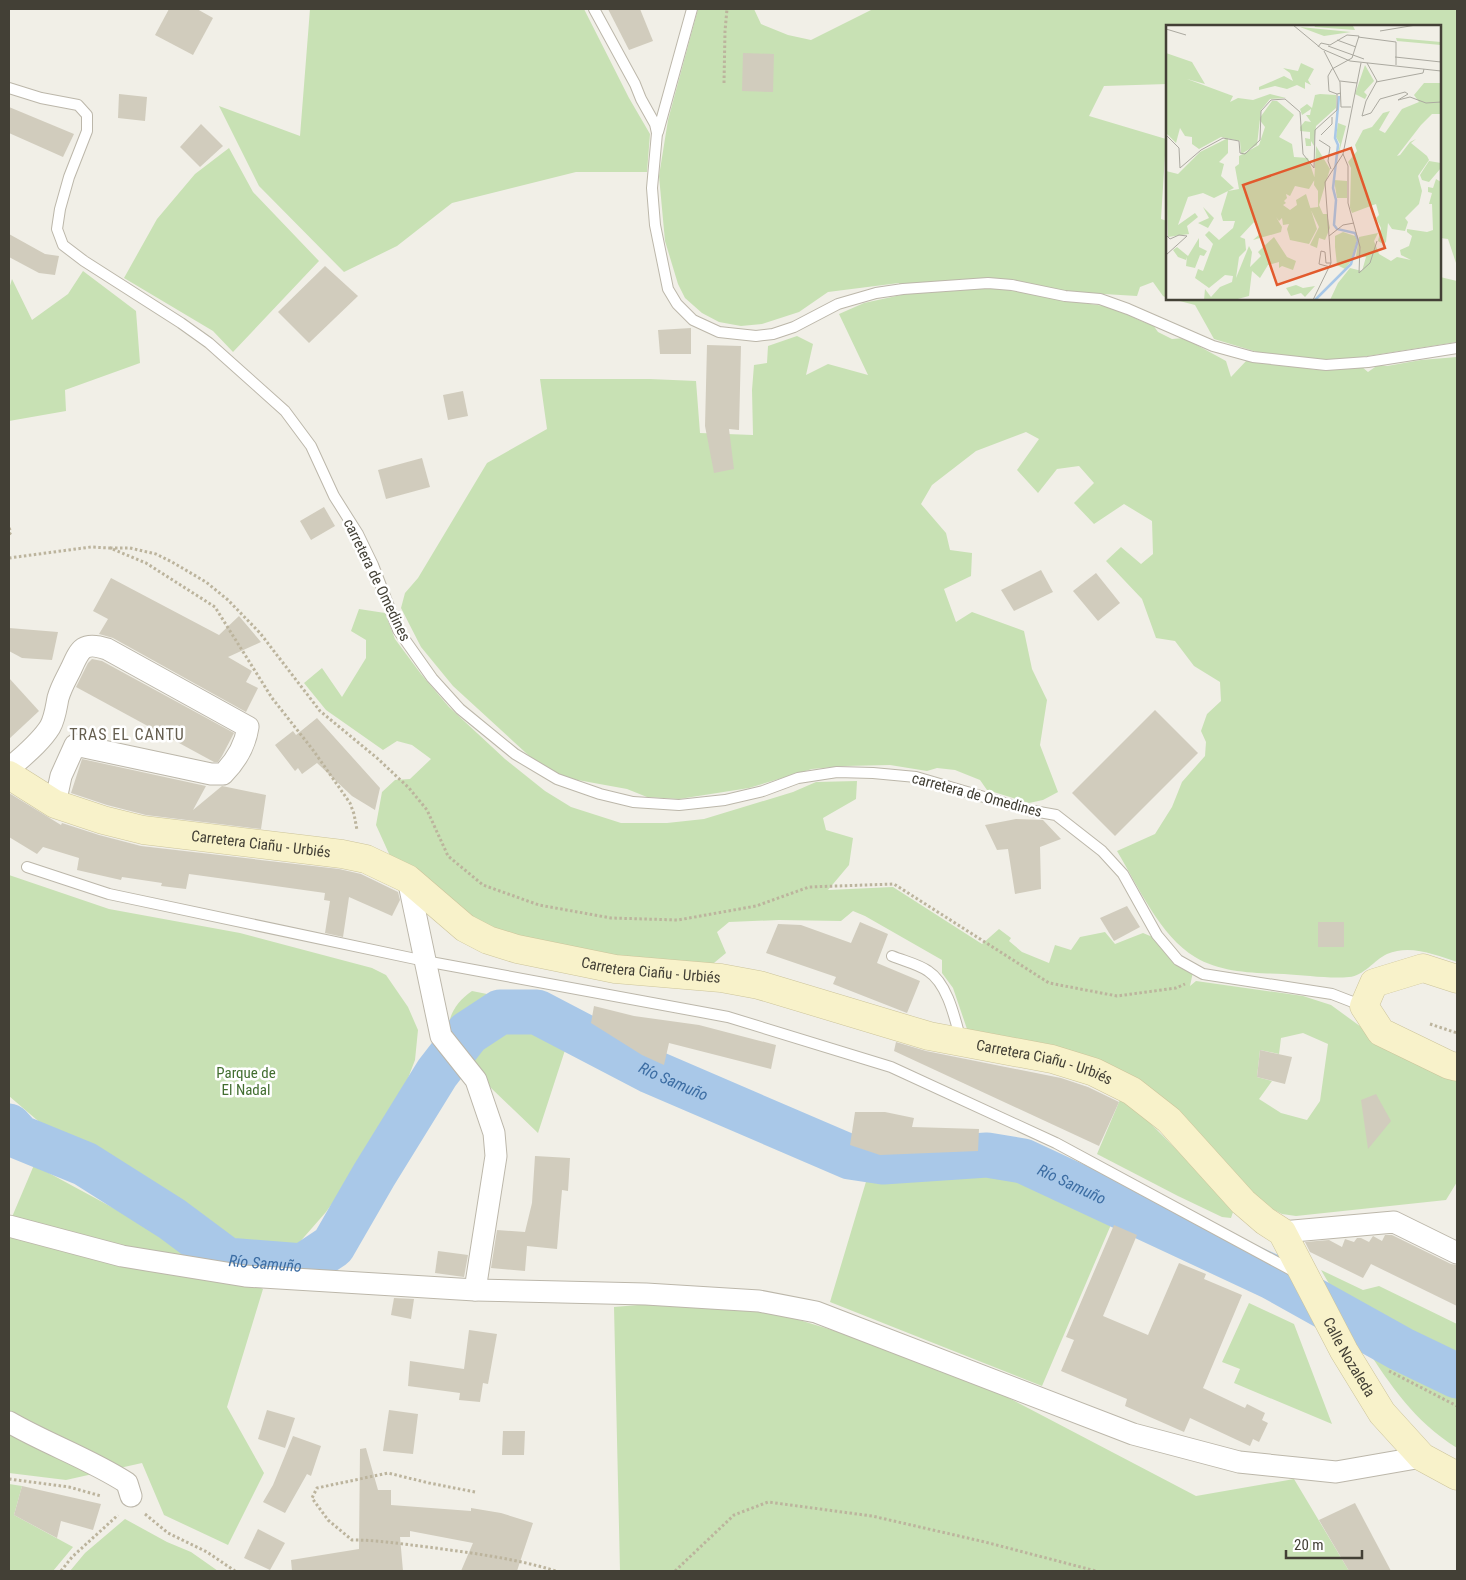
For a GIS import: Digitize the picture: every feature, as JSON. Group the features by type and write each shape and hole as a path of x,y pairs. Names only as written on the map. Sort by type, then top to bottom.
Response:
{"street":[{"path":"9,769 28,752 50,726 56,712 63,684 77,653 85,647 95,645 107,649 248,727 241,752 223,774 210,774 75,745 61,776 55,804"},
{"name":"Carretera Ciañu - Urbiés","path":"9,775 55,804 103,820 143,830 333,853 366,860 408,879 465,928 488,940 510,947 614,969 721,978 759,985 929,1036 1052,1059 1094,1072 1132,1091 1169,1120 1243,1202 1274,1226"},
{"path":"408,879 441,1036 476,1080 494,1133 496,1156 475,1290"},
{"path":"1457,980 1423,968 1374,983 1364,1006 1381,1032 1449,1065 1457,1067"},
{"path":"1274,1226 1394,1222 1457,1253"},
{"path":"9,1226 122,1256 245,1276 475,1290 646,1294 759,1301 816,1312 1133,1434 1239,1462 1336,1472 1422,1457"},
{"name":"Calle Nozaleda","path":"1274,1226 1307,1278 1336,1334 1382,1413 1422,1457 1457,1476"},
{"path":"9,1422 110,1472 127,1483 131,1496"}],"lane":[{"path":"594,9 655,124 657,133"},
{"path":"692,9 657,133 652,188 655,225 666,282 677,304 693,320 719,332 748,336 773,334 794,327 838,304 876,293 912,288 988,283 1012,285 1065,296 1100,299 1128,309 1212,346 1253,357 1326,365 1368,362 1457,348"},
{"name":"carretera de Omedines","path":"9,88 41,98 78,105 87,115 87,131 69,177 60,209 57,229 63,245 84,261 209,343 285,411 311,446 334,496 358,534 373,565 398,630 432,678 460,709 515,754 557,779 600,794 633,802 679,805 725,800 798,778 837,772 873,772 916,777 1028,810 1056,815 1102,851 1123,874 1157,935 1178,960 1203,974 1332,994 1364,1006"},
{"path":"27,867 109,894 425,961 728,1016 892,1067 1056,1143 1307,1278"},
{"path":"892,956 929,971 937,980 951,1003 962,1042"}],"path":[{"path":"724,83 727,9"},
{"path":"9,528 11,532 9,535"},
{"path":"9,558 91,547 130,548 156,554 206,582 228,600 260,634 320,711 377,758 409,788 428,810 448,856 483,884 539,905 611,918 678,920 756,906 808,887 894,884 1048,983 1117,996 1176,988 1203,974"},
{"path":"110,548 146,563 214,607 272,698 313,750 350,803 366,860"},
{"path":"1360,1376 1378,1366 1457,1406"},
{"path":"475,1492 429,1484 388,1473 317,1488 312,1498 328,1520 352,1540 378,1540 468,1552 530,1563 556,1571"},
{"path":"9,1478 69,1487 108,1498 131,1496"},
{"path":"61,1571 72,1558 122,1511 131,1496"},
{"path":"131,1496 140,1511 168,1533 207,1552 235,1571"},
{"path":"675,1571 734,1515 768,1502 872,1516 985,1542 1096,1571"}],"green space":[{"path":"310,9 584,9 629,98 650,134 647,172 576,172 452,203 397,246 344,272 259,186 219,106 300,136"},
{"path":"698,9 754,9 761,24 788,35 811,40 873,9 1457,9 1457,266 1448,239 1441,238 1441,25 1166,25 1166,84 1104,86 1089,116 1166,139 1161,219 1166,221 1166,298 1153,282 1140,287 1137,296 1087,293 1085,303 1118,310 1153,325 1158,332 1172,339 1184,338 1226,361 1231,377 1247,360 1318,370 1362,367 1368,372 1378,365 1387,366 1421,360 1457,357 1457,962 1423,952 1405,950 1387,954 1364,971 1349,977 1325,977 1227,969 1195,957 1182,948 1160,923 1117,851 1155,834 1172,807 1182,782 1205,756 1206,742 1201,731 1207,714 1221,701 1220,682 1194,666 1175,641 1156,638 1142,599 1106,561 1121,547 1141,564 1153,554 1152,521 1124,504 1094,524 1074,503 1094,483 1079,466 1057,469 1038,493 1017,470 1039,439 1026,432 976,451 932,485 921,504 946,533 950,550 972,553 971,576 944,589 956,622 972,612 1024,631 1032,669 1047,700 1040,745 1058,792 1043,800 1029,803 987,790 980,780 955,770 937,768 927,771 890,765 812,769 749,788 679,799 647,797 627,789 550,775 453,686 421,647 401,608 405,593 418,578 487,463 547,429 540,379 696,381 700,433 753,435 752,390 754,365 767,363 768,346 797,336 813,344 806,375 828,364 868,375 839,314 864,303 901,295 899,283 828,292 799,312 762,324 741,326 719,322 702,313 685,298 678,284 665,241 659,176 668,120"},
{"path":"229,148 253,192 319,261 233,352 213,331 124,278 157,219 195,174"},
{"path":"83,271 136,311 140,363 65,390 66,411 9,421 9,289 12,279 32,320 68,294"},
{"path":"1441,277 1457,281 1457,342 1362,357 1322,361 1257,352 1214,339 1195,305 1176,300 1441,300"},
{"path":"359,609 385,613 395,639 449,707 505,759 545,791 571,807 621,823 667,823 704,819 793,792 816,782 857,781 856,799 823,818 826,830 853,838 849,865 828,890 893,887 982,944 999,929 1011,938 1009,941 1022,952 1049,963 1055,945 1071,950 1080,937 1105,932 1115,944 1143,933 1155,938 1193,972 1190,986 1196,981 1303,996 1331,1005 1379,1040 1457,1079 1457,1182 1446,1200 1296,1216 1282,1214 1263,1204 1149,1087 967,1029 953,988 942,973 942,960 853,911 841,921 779,920 729,922 717,932 726,953 703,972 510,943 395,867 376,825 382,792 395,780 410,779 431,759 412,745 397,741 383,750 326,710 304,683 322,668 342,697 366,658 366,640 351,631","holes":["1303,1033 1328,1044 1320,1101 1307,1120 1281,1113 1259,1099 1272,1081 1257,1077 1260,1050 1279,1054 1281,1038"]},
{"name":"Parque de El Nadal","path":"9,875 109,909 240,933 372,968 386,975 408,1007 418,1030 415,1060 402,1094 380,1137 326,1212 298,1244 282,1251 237,1245 186,1212 130,1171 86,1146 44,1126 9,1096"},
{"path":"472,991 487,994 506,1005 511,1024 535,1024 549,1027 556,1030 568,1041 538,1133 491,1088 448,1033 448,1026 454,1009"},
{"path":"1122,1095 1199,1172 1233,1212 1231,1218 1222,1217 1178,1196 1097,1154"},
{"path":"34,1165 263,1289 227,1407 264,1473 228,1545 164,1515 142,1463 66,1480 9,1473 9,1224"},
{"path":"868,1175 893,1179 1014,1175 1113,1220 1042,1386 830,1302"},
{"path":"1321,1270 1363,1290 1379,1286 1457,1324 1457,1373 1351,1321"},
{"path":"686,1301 783,1315 884,1346 984,1385 1196,1496 1294,1479 1349,1571 620,1571 614,1307"},
{"path":"1249,1303 1294,1324 1332,1424 1234,1383 1240,1369 1222,1362"},
{"path":"1364,1345 1457,1393 1457,1448 1428,1426 1405,1402"},
{"path":"9,1484 22,1486 14,1515 73,1547 53,1571 9,1571"},
{"path":"125,1519 167,1542 191,1552 218,1571 70,1571 85,1553"}],"building":[{"path":"169,9 197,9 213,18 193,55 155,35"},
{"path":"608,9 640,9 653,41 629,50"},
{"path":"743,53 774,54 773,92 742,91"},
{"path":"119,94 147,97 145,121 118,118"},
{"path":"9,107 74,134 63,157 9,133"},
{"path":"201,124 223,146 200,167 180,147"},
{"path":"9,234 45,254 59,256 55,275 39,273 9,257"},
{"path":"325,266 358,296 309,343 278,312"},
{"path":"691,328 691,354 660,354 658,330"},
{"path":"707,345 741,346 739,430 729,429 734,469 714,473 705,426"},
{"path":"463,391 468,416 448,420 443,395"},
{"path":"422,458 430,487 386,499 378,470"},
{"path":"324,507 335,526 311,540 300,521"},
{"path":"1041,570 1053,592 1014,611 1001,590"},
{"path":"1096,573 1120,603 1098,621 1073,591"},
{"path":"111,578 219,635 239,616 261,642 228,657 252,671 246,682 258,688 246,712 113,638 99,634 108,619 93,611"},
{"path":"9,628 58,632 52,660 22,658 9,651"},
{"path":"92,659 102,661 234,733 218,762 214,762 76,687"},
{"path":"9,678 39,711 9,739"},
{"path":"1155,710 1198,753 1115,836 1072,793"},
{"path":"317,718 380,788 375,810 352,796 317,763 302,774 298,768 295,771 275,745 293,731 296,735"},
{"path":"82,759 206,786 193,810 222,786 266,795 261,829 146,815 71,793"},
{"path":"9,793 61,825 62,823 141,846 339,869 361,874 398,892 400,900 392,916 349,897 343,937 325,933 330,901 324,900 325,893 189,874 186,889 161,886 162,883 122,877 121,880 77,870 79,858 43,847 37,854 9,837"},
{"path":"1016,819 1043,820 1061,839 1040,847 1041,889 1015,894 1008,849 997,850 985,825"},
{"path":"1127,906 1140,927 1114,941 1100,918"},
{"path":"860,922 888,934 877,963 920,981 907,1013 833,984 836,977 766,953 778,924 801,925 851,943"},
{"path":"1318,922 1344,922 1344,947 1318,947"},
{"path":"594,1006 634,1016 699,1025 776,1045 771,1069 669,1043 664,1065 642,1055 591,1023"},
{"path":"896,1042 926,1051 1061,1078 1088,1087 1119,1102 1099,1146 894,1051"},
{"path":"1260,1050 1292,1057 1285,1084 1257,1077"},
{"path":"1376,1094 1391,1121 1368,1149 1361,1100"},
{"path":"855,1112 885,1112 914,1118 912,1127 979,1129 978,1151 880,1155 850,1145"},
{"path":"535,1156 570,1158 568,1191 562,1190 557,1249 527,1246 525,1271 491,1268 497,1230 525,1232 532,1203"},
{"path":"1114,1225 1137,1235 1103,1316 1148,1335 1179,1263 1206,1274 1204,1279 1242,1295 1203,1388 1245,1408 1247,1404 1265,1413 1262,1420 1268,1423 1259,1442 1253,1439 1250,1446 1190,1418 1184,1432 1125,1406 1127,1399 1061,1371 1074,1340 1066,1337"},
{"path":"1385,1235 1392,1235 1451,1264 1457,1265 1457,1306 1371,1264 1363,1278 1310,1252 1305,1242 1329,1240 1342,1247 1345,1239 1354,1242 1357,1238 1361,1238 1369,1242 1373,1236 1382,1241"},
{"path":"438,1251 468,1255 464,1277 435,1273"},
{"path":"394,1298 414,1299 411,1319 391,1315"},
{"path":"469,1330 497,1334 488,1384 483,1383 480,1402 459,1400 460,1393 408,1386 410,1361 464,1369"},
{"path":"267,1410 295,1418 285,1448 258,1439"},
{"path":"389,1410 418,1414 413,1454 383,1451"},
{"path":"503,1431 525,1431 524,1455 502,1455"},
{"path":"293,1436 321,1446 311,1476 307,1474 285,1513 263,1502 273,1485"},
{"path":"366,1448 378,1490 391,1490 391,1505 471,1511 471,1508 501,1513 533,1523 517,1571 461,1571 473,1543 410,1531 410,1537 400,1537 403,1571 292,1571 291,1560 359,1549 360,1449"},
{"path":"22,1486 101,1504 93,1530 61,1521 57,1538 14,1515"},
{"path":"1355,1503 1391,1571 1349,1571 1319,1520"},
{"path":"258,1529 285,1543 270,1570 244,1558"}],"waterway":[{"name":"Río Samuño","path":"9,1126 19,1137 85,1164 172,1219 227,1260 303,1266 333,1246 437,1073 468,1033 500,1012 537,1012 650,1071 850,1157 883,1162 987,1155 1023,1161 1272,1277 1401,1349 1457,1376"}],"district":[{"name":"TRAS EL CANTU","path":"127,734"}]}
